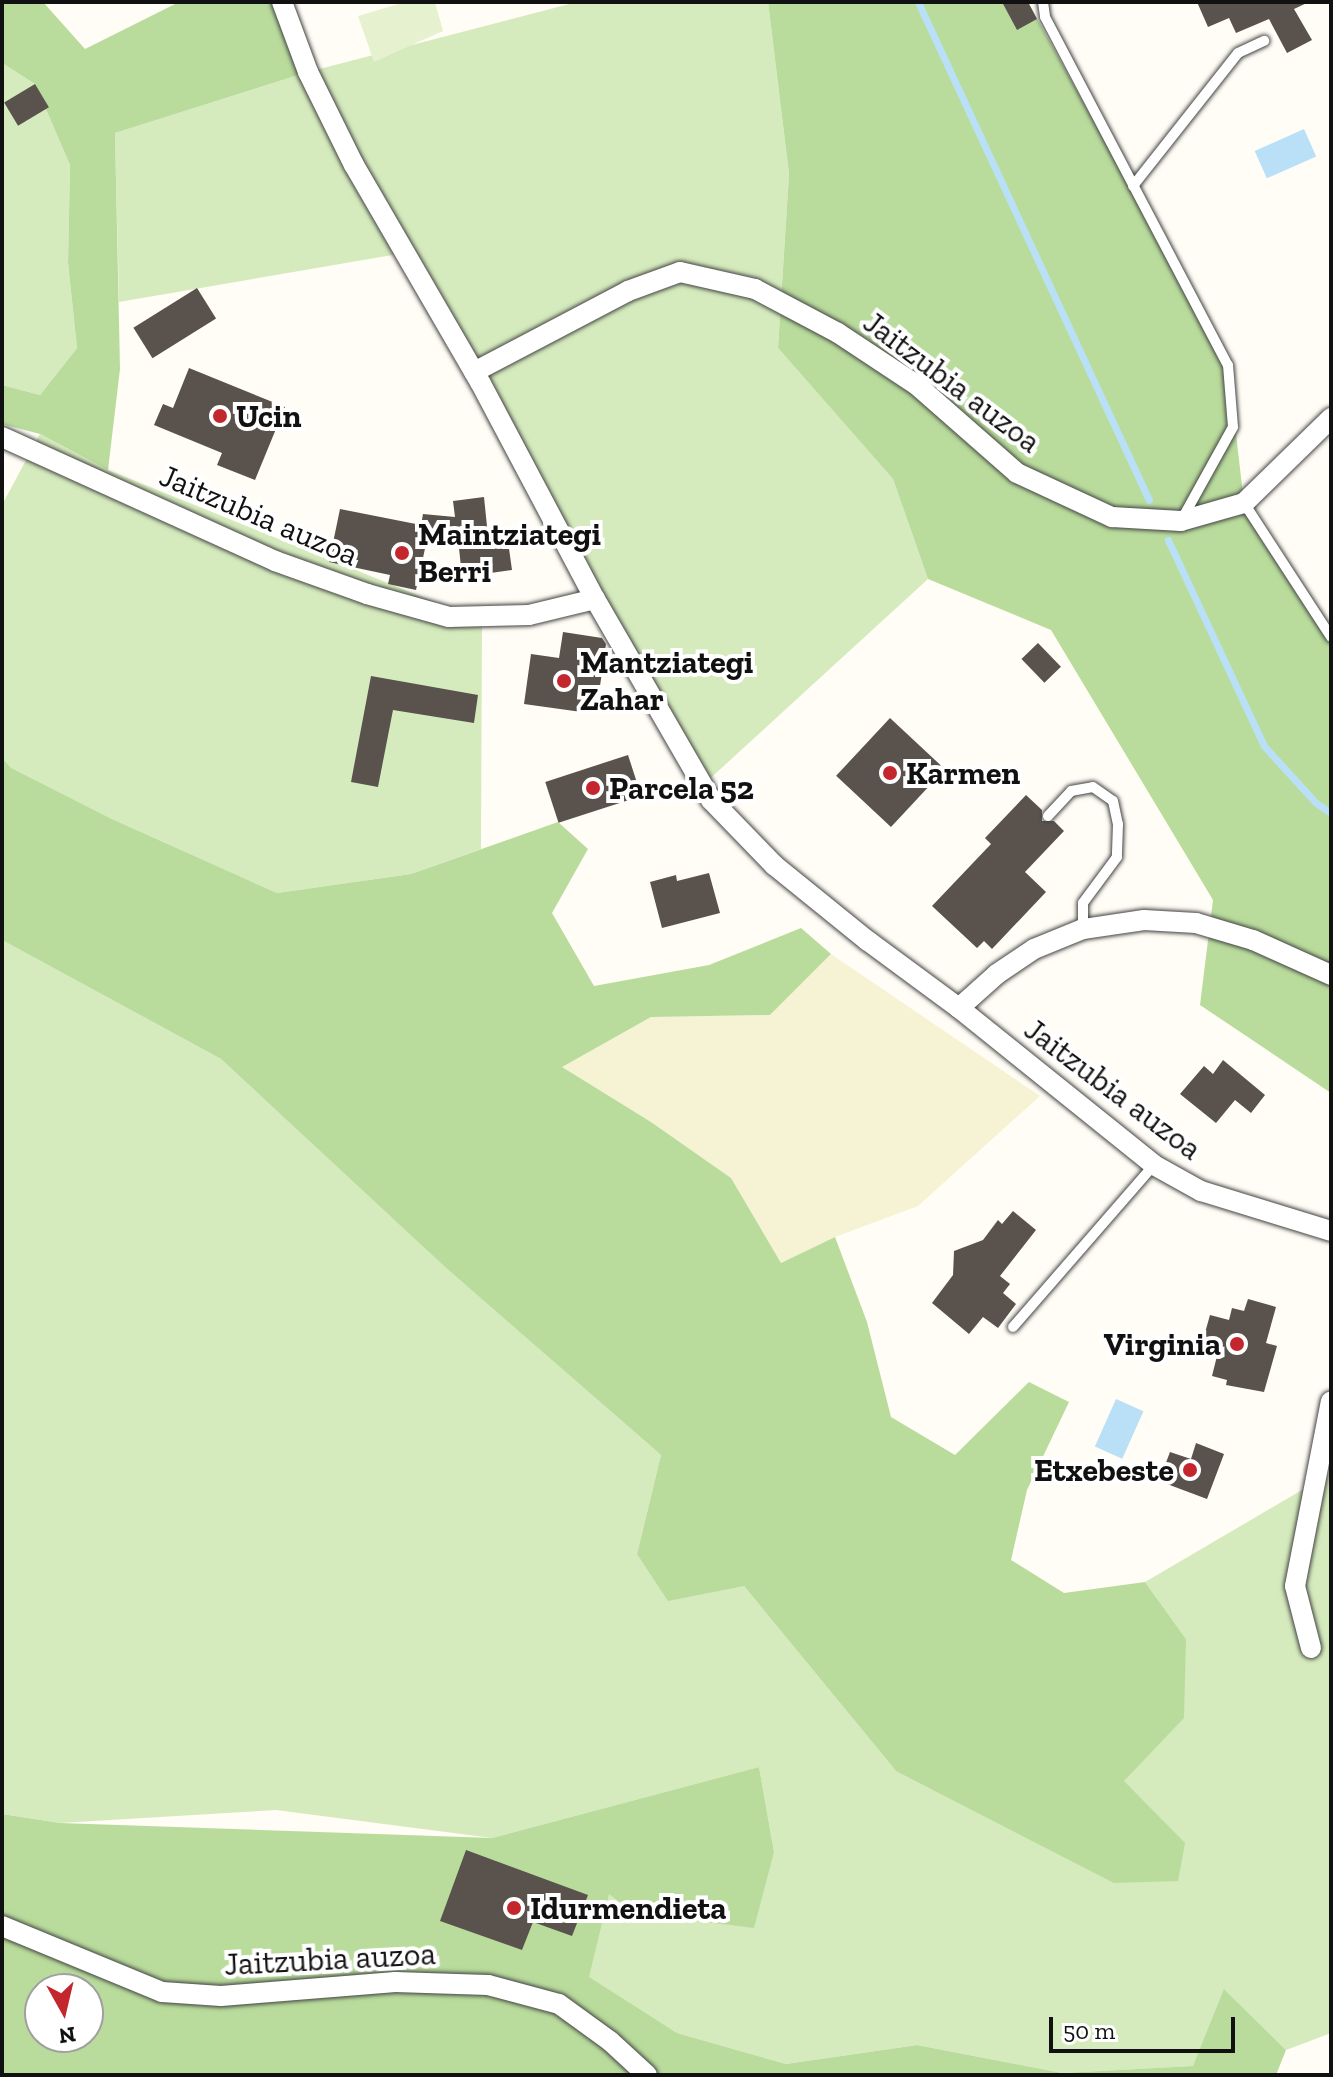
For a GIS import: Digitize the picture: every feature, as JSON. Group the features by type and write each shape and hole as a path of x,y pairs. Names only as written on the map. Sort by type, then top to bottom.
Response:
{"street":[{"name":"Jaitzubia auzoa","path":"282,2 308,72 354,165 474,372 595,599 711,800 774,865 1154,1165 1201,1191 1331,1231"},
{"name":"Jaitzubia auzoa","path":"474,372 628,291 680,272 755,289 838,333 918,386 1017,473 1112,517 1181,521 1244,503 1331,418"},
{"name":"Jaitzubia auzoa","path":"2,437 275,561 367,594 449,617 529,615 595,599"},
{"path":"959,1008 997,974 1034,949 1083,929 1144,920 1196,923 1253,940 1331,975"},
{"path":"1311,1648 1295,1586 1331,1401"},
{"name":"Jaitzubia auzoa","path":"2,1926 162,1992 221,1996 395,1982 488,1985 559,2004 610,2041 647,2075"}],"lane":[{"path":"1043,2 1045,17 1228,365 1233,427 1181,521"},
{"path":"1133,186 1238,53 1264,41"},
{"path":"1244,503 1331,637"},
{"path":"1048,816 1071,791 1093,787 1113,801 1118,824 1117,857 1083,903 1083,929"},
{"path":"1013,1327 1154,1165"}],"shaded area":[{"path":"831,954 1040,1096 918,1206 835,1237 781,1263 731,1178 651,1122 561,1067 651,1017 770,1015"}],"green space":[{"path":"2,2 43,2 85,49 179,2 282,2 308,72 115,133 120,369 108,470 40,434 2,424 2,385 40,395 77,348 68,263 70,165 35,84 2,63"},
{"path":"405,2 435,2 443,31 374,62 358,16"},
{"path":"577,2 768,2 789,174 778,348 893,479 928,579 703,785 404,253 119,302 115,133 308,72"},
{"path":"768,2 1028,2 1228,365 1244,503 1331,643 1331,1093 1200,1005 1213,900 1051,630 928,579 893,479 778,348 789,174"},
{"path":"2,63 35,84 70,165 68,263 77,348 40,395 2,385"},
{"path":"40,434 108,470 482,621 481,849 411,874 277,893 112,819 10,768 2,758 2,505"},
{"path":"2,758 11,768 112,819 277,893 411,874 558,822 588,849 552,913 594,986 709,965 801,928 831,954 770,1015 651,1017 562,1067 651,1122 731,1178 781,1263 835,1237 867,1322 891,1417 955,1455 1029,1382 1069,1402 1027,1490 1011,1560 1064,1593 1145,1582 1186,1639 1184,1718 1124,1781 1185,1843 1178,1881 1114,1883 896,1771 744,1586 668,1601 637,1554 661,1455 446,1268 221,1059 2,940"},
{"path":"2,940 221,1059 446,1268 661,1455 637,1554 744,1586 896,1771 1124,1781 1186,1639 1145,1582 1331,1473 1331,2033 1286,2050 1225,1990 1194,2066 1062,2073 917,2045 786,2064 677,2033 588,1978 608,1894 774,1852 759,1767 492,1838 276,1810 60,1823 2,1814"},
{"path":"759,1767 774,1852 754,1928 634,1913 609,1894 589,1977 677,2033 786,2064 917,2045 1062,2073 1193,2066 1224,1989 1286,2050 1276,2075 2,2075 2,1814 60,1823 492,1838"}],"water":[{"path":"1304,129 1316,156 1267,178 1255,151"},
{"path":"1116,1399 1143,1411 1122,1459 1095,1447"}],"building":[{"path":"1002,2 1028,2 1037,19 1017,30"},
{"path":"1197,2 1309,2 1294,9 1312,40 1287,53 1269,19 1236,33 1229,18 1208,27"},
{"path":"35,84 49,107 18,126 4,103"},
{"path":"197,288 216,319 152,358 133,328"},
{"name":"Ucin","path":"189,368 285,407 255,480 217,465 222,453 154,425 163,404 173,408"},
{"path":"484,497 488,536 507,534 512,570 462,577 459,548 426,544 416,590 388,584 390,575 329,562 340,509 421,525 423,514 455,517 453,501"},
{"name":"Mantziategi Zahar","path":"563,632 602,638 606,644 596,714 524,704 531,654 559,658"},
{"path":"1038,643 1061,667 1044,683 1021,659"},
{"path":"371,676 478,695 474,723 393,710 378,787 351,782"},
{"name":"Karmen","path":"890,718 945,769 891,827 836,776"},
{"name":"Parcela 52","path":"628,755 641,796 559,823 545,782"},
{"path":"1026,795 1042,810 1042,821 1054,821 1064,831 1025,872 1046,892 992,949 984,941 977,948 932,906 991,844 985,838"},
{"path":"709,873 720,913 662,928 650,882 676,875 677,881"},
{"path":"1223,1060 1265,1095 1251,1113 1235,1100 1216,1123 1180,1094 1204,1066 1213,1074"},
{"path":"1013,1211 1036,1230 1000,1276 1010,1284 1003,1293 1016,1304 998,1328 983,1317 969,1334 932,1303 953,1275 954,1251 983,1240 998,1220 1002,1224"},
{"name":"Virginia","path":"1248,1299 1276,1307 1266,1343 1277,1346 1264,1392 1226,1385 1227,1380 1212,1376 1218,1352 1201,1347 1210,1315 1229,1320 1232,1308 1244,1311"},
{"name":"Etxebeste","path":"1196,1443 1224,1454 1207,1499 1159,1481 1170,1452 1191,1459"},
{"name":"Idurmendieta","path":"466,1850 588,1895 572,1936 533,1922 522,1950 440,1921"}],"waterway":[{"path":"918,2 1149,500"},
{"path":"1168,540 1264,746 1316,803 1331,813"}],"place":[{"name":"Ucin","path":"220,416"},
{"name":"Maintziategi Berri","path":"402,553"},
{"name":"Mantziategi Zahar","path":"564,681"},
{"name":"Karmen","path":"890,773"},
{"name":"Parcela 52","path":"593,788"},
{"name":"Virginia","path":"1237,1344"},
{"name":"Etxebeste","path":"1190,1470"},
{"name":"Idurmendieta","path":"514,1908"}]}
